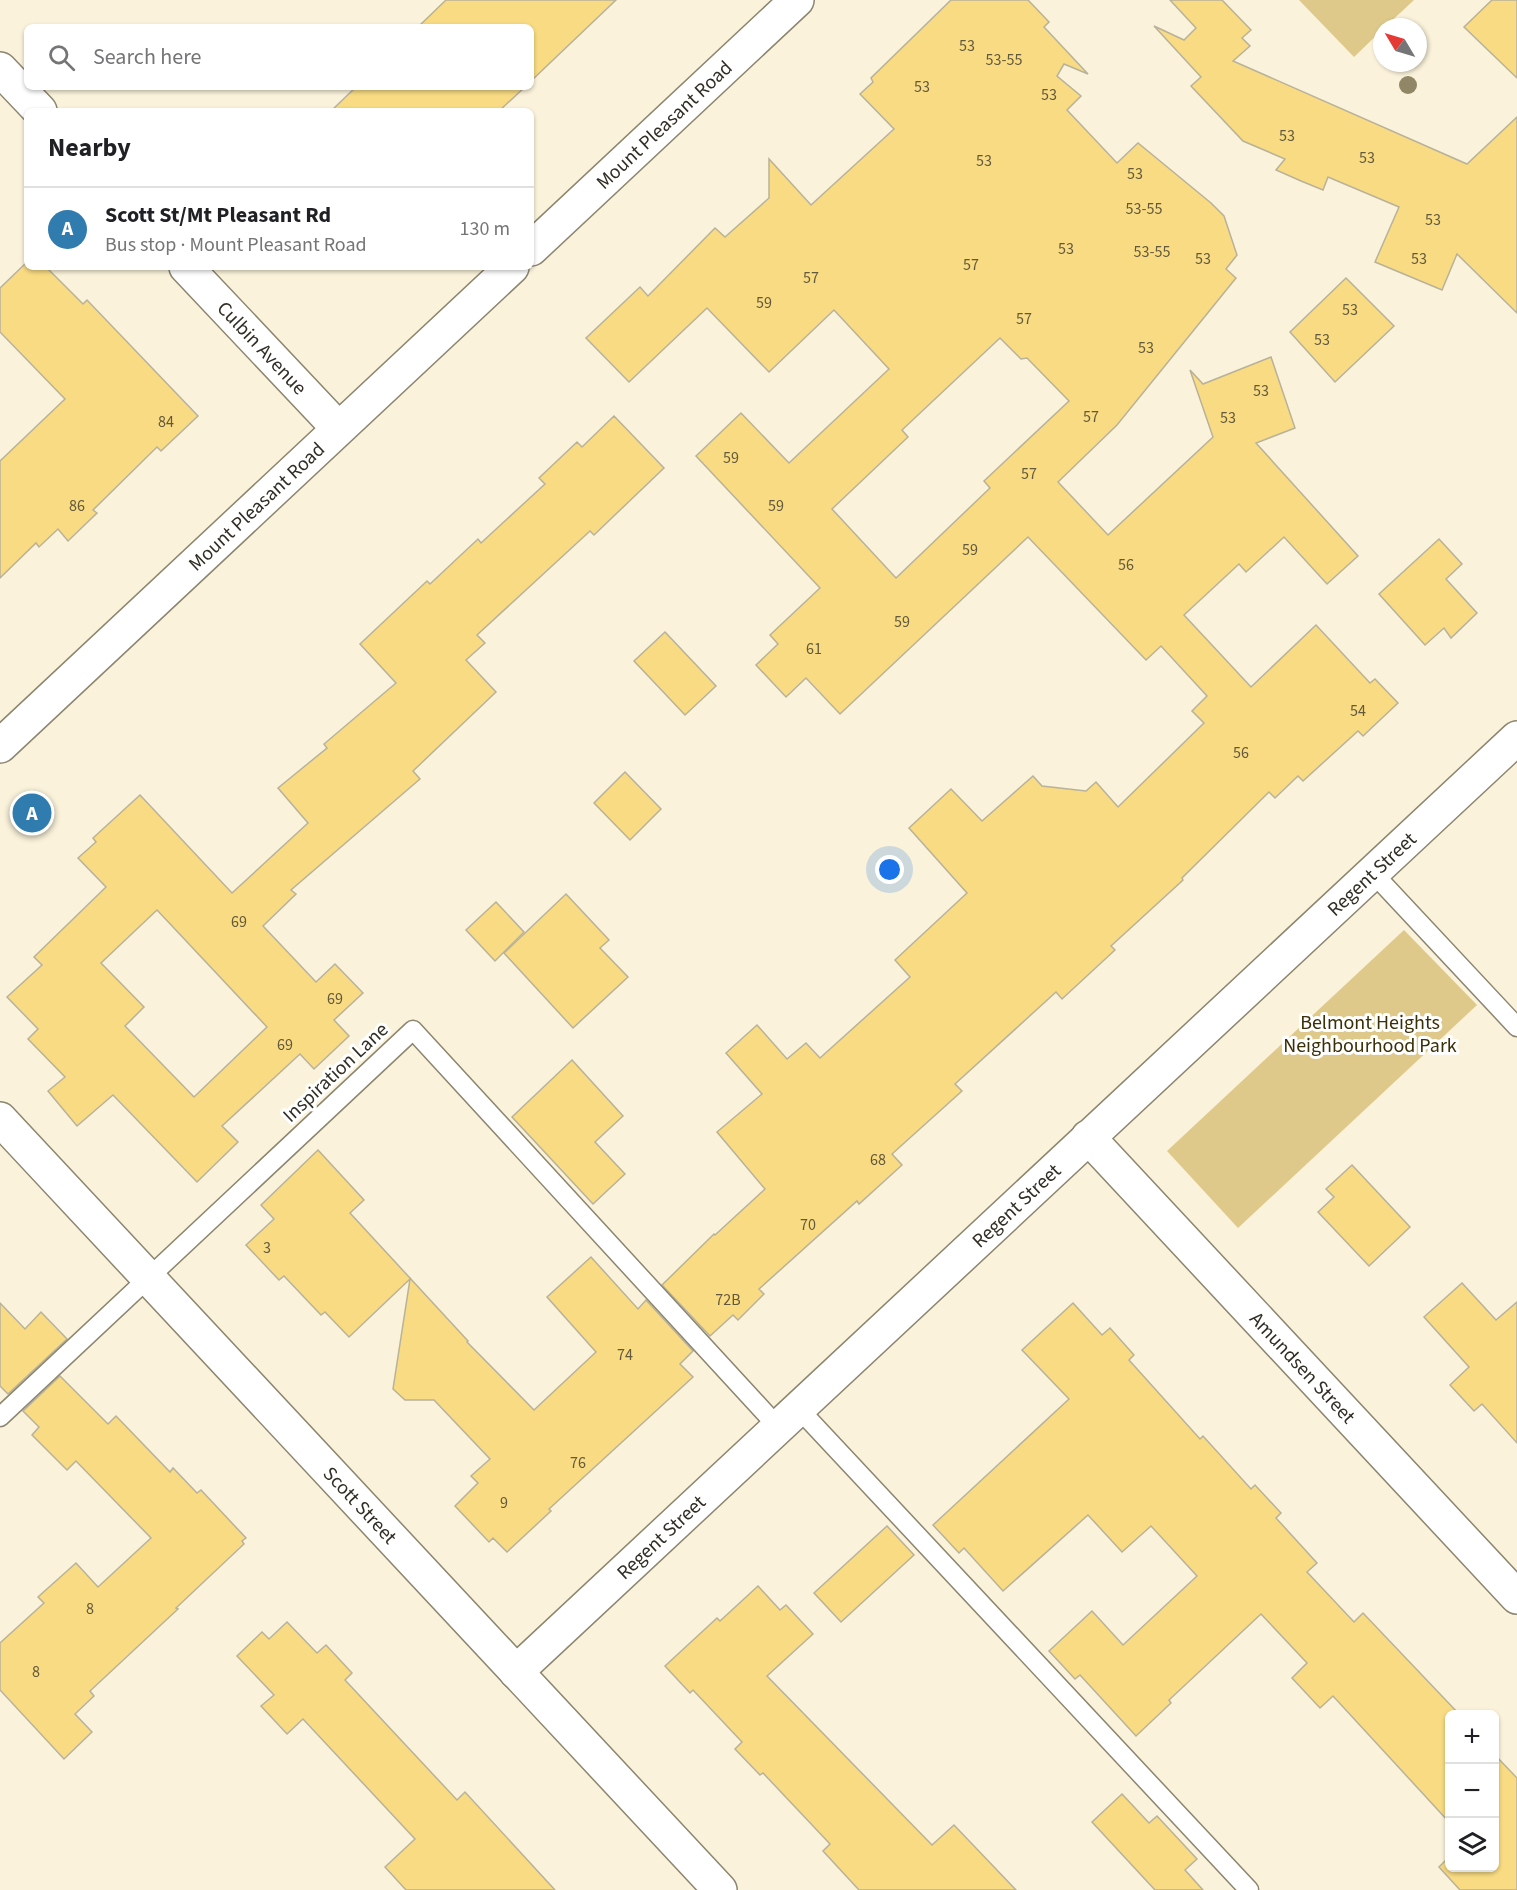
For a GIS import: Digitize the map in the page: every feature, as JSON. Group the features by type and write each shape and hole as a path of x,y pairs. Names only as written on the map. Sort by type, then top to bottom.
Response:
{"street":[{"name":"Mount Pleasant Road","path":"534,246 796,0"},
{"path":"0,69 37,108"},
{"name":"Culbin Avenue","path":"189,270 338,428"},
{"name":"Mount Pleasant Road","path":"0,746 509,270"},
{"name":"Regent Street","path":"516,1672 1517,738"},
{"name":"Scott Street","path":"0,1119 720,1890"},
{"name":"Amundsen Street","path":"1088,1137 1517,1597"}],"lane":[{"path":"1372,872 1517,1027"},
{"name":"Inspiration Lane","path":"0,1418 413,1030 788,1418"},
{"path":"788,1418 1249,1890"}],"green space":[{"path":"1299,0 1414,0 1395,18 1373,18 1373,39 1354,57"},
{"name":"Belmont Heights Neighbourhood Park","path":"1404,930 1477,1005 1238,1228 1167,1151"}],"building":[{"path":"446,0 616,0 534,78 534,24 421,24"},
{"path":"951,0 1028,0 1049,22 1044,27 1088,74 1064,64 1057,76 1081,96 1067,110 1117,163 1138,143 1224,216 1237,255 1226,269 1236,278 1117,425 1058,482 1108,535 1213,437 1190,370 1203,384 1271,357 1295,428 1256,443 1358,556 1327,584 1284,537 1246,572 1239,564 1184,615 1251,687 1316,625 1370,683 1375,679 1398,703 1363,736 1358,731 1303,781 1298,776 1275,798 1269,792 1182,878 1183,880 1111,946 1115,950 1062,999 1056,992 955,1084 962,1091 892,1154 902,1165 859,1204 857,1201 759,1289 764,1294 738,1320 733,1315 710,1336 662,1285 714,1234 765,1189 717,1132 762,1094 726,1053 757,1025 787,1059 806,1043 820,1058 910,977 895,960 967,893 909,828 951,789 982,821 1033,776 1042,786 1086,791 1096,782 1118,807 1204,723 1192,711 1207,696 1161,646 1146,660 1028,537 840,714 806,678 786,697 756,665 778,644 770,635 820,588 696,456 741,413 789,463 889,369 834,310 769,372 707,308 629,382 586,338 640,287 648,296 715,228 725,237 769,198 769,159 811,205 894,129 860,94 873,82 871,78","holes":["1000,338 1021,359 1027,358 1069,401 984,481 990,488 896,578 832,509 908,437 902,430"]},
{"path":"1170,0 1222,0 1251,30 1242,38 1250,46 1233,61 1467,164 1517,117 1517,313 1457,254 1442,290 1375,262 1399,207 1328,177 1323,190 1301,181 1276,170 1285,159 1243,141 1191,86 1201,77 1154,26 1184,40 1196,28"},
{"path":"1492,0 1517,0 1517,78 1464,27"},
{"path":"353,90 522,90 502,108 334,108"},
{"path":"24,265 24,270 49,270 83,304 87,300 198,416 161,451 157,447 93,510 97,513 68,541 58,529 39,547 36,543 0,578 0,461 65,399 0,332 0,288"},
{"path":"1346,278 1394,326 1335,382 1290,332"},
{"path":"614,416 664,468 594,535 590,531 477,635 485,643 466,660 496,692 413,771 420,779 291,890 296,894 263,926 316,982 335,964 363,993 334,1020 349,1036 314,1069 300,1054 222,1126 238,1142 197,1182 113,1095 77,1126 48,1091 65,1077 28,1039 38,1029 7,997 42,965 34,957 106,887 78,858 96,842 93,838 140,795 232,893 308,823 278,788 327,748 324,744 396,683 360,644 427,581 430,584 478,539 481,543 545,484 539,478 577,442 582,447","holes":["157,910 267,1027 194,1097 125,1026 144,1007 101,963"]},
{"path":"1439,539 1462,564 1446,579 1477,613 1451,638 1444,628 1425,645 1379,594"},
{"path":"665,632 716,686 685,715 634,661"},
{"path":"625,772 661,809 630,840 594,803"},
{"path":"566,894 609,940 600,948 628,977 573,1028 504,953"},
{"path":"496,902 524,932 495,961 466,930"},
{"path":"572,1060 623,1116 595,1142 625,1174 593,1204 512,1117"},
{"path":"318,1150 364,1200 350,1213 468,1341 467,1342 534,1410 596,1352 547,1297 591,1257 638,1309 646,1300 693,1351 680,1364 693,1377 549,1509 551,1511 507,1552 493,1538 489,1542 455,1506 478,1483 471,1476 490,1459 434,1400 405,1400 393,1389 410,1279 349,1337 325,1312 321,1315 284,1276 279,1280 246,1245 274,1219 261,1205"},
{"path":"1352,1165 1410,1227 1369,1266 1318,1212 1334,1197 1326,1189"},
{"path":"1462,1283 1496,1320 1517,1302 1517,1443 1482,1404 1474,1411 1450,1385 1469,1367 1424,1317"},
{"path":"0,1303 25,1329 41,1312 67,1339 8,1394 0,1386"},
{"path":"1073,1303 1102,1335 1110,1328 1134,1355 1129,1360 1200,1439 1203,1436 1251,1489 1255,1485 1281,1513 1276,1518 1317,1563 1307,1572 1354,1622 1363,1613 1455,1710 1445,1710 1445,1818 1333,1696 1320,1708 1292,1678 1307,1663 1261,1614 1169,1700 1171,1703 1136,1736 1080,1675 1075,1679 1049,1651 1092,1611 1123,1645 1197,1576 1151,1526 1122,1552 1088,1515 1003,1591 964,1548 959,1553 933,1525 1069,1399 1022,1350"},
{"path":"60,1376 108,1424 116,1416 170,1472 173,1468 197,1493 201,1490 246,1538 242,1541 244,1544 176,1608 178,1609 90,1691 94,1696 75,1714 92,1732 64,1759 0,1690 0,1643 44,1603 38,1597 76,1563 98,1587 151,1538 76,1461 67,1470 32,1435 39,1427 23,1411"},
{"path":"887,1526 914,1555 841,1622 814,1593"},
{"path":"758,1586 780,1610 786,1605 813,1634 767,1676 932,1845 954,1825 1016,1890 859,1890 823,1851 830,1844 763,1773 760,1775 735,1749 742,1742 693,1690 690,1693 665,1666 717,1618 720,1621"},
{"path":"287,1622 317,1653 326,1645 352,1673 345,1680 457,1800 465,1792 555,1890 406,1890 385,1867 415,1839 303,1719 287,1734 261,1706 274,1695 237,1656 262,1632 269,1639"},
{"path":"1499,1759 1517,1778 1517,1890 1460,1890 1439,1867 1445,1861 1445,1872 1499,1872"},
{"path":"1122,1794 1149,1823 1157,1816 1197,1859 1185,1870 1203,1890 1155,1890 1092,1822"}],"place":[{"name":"Scott St/Mt Pleasant Rd","path":"32,813"}]}
